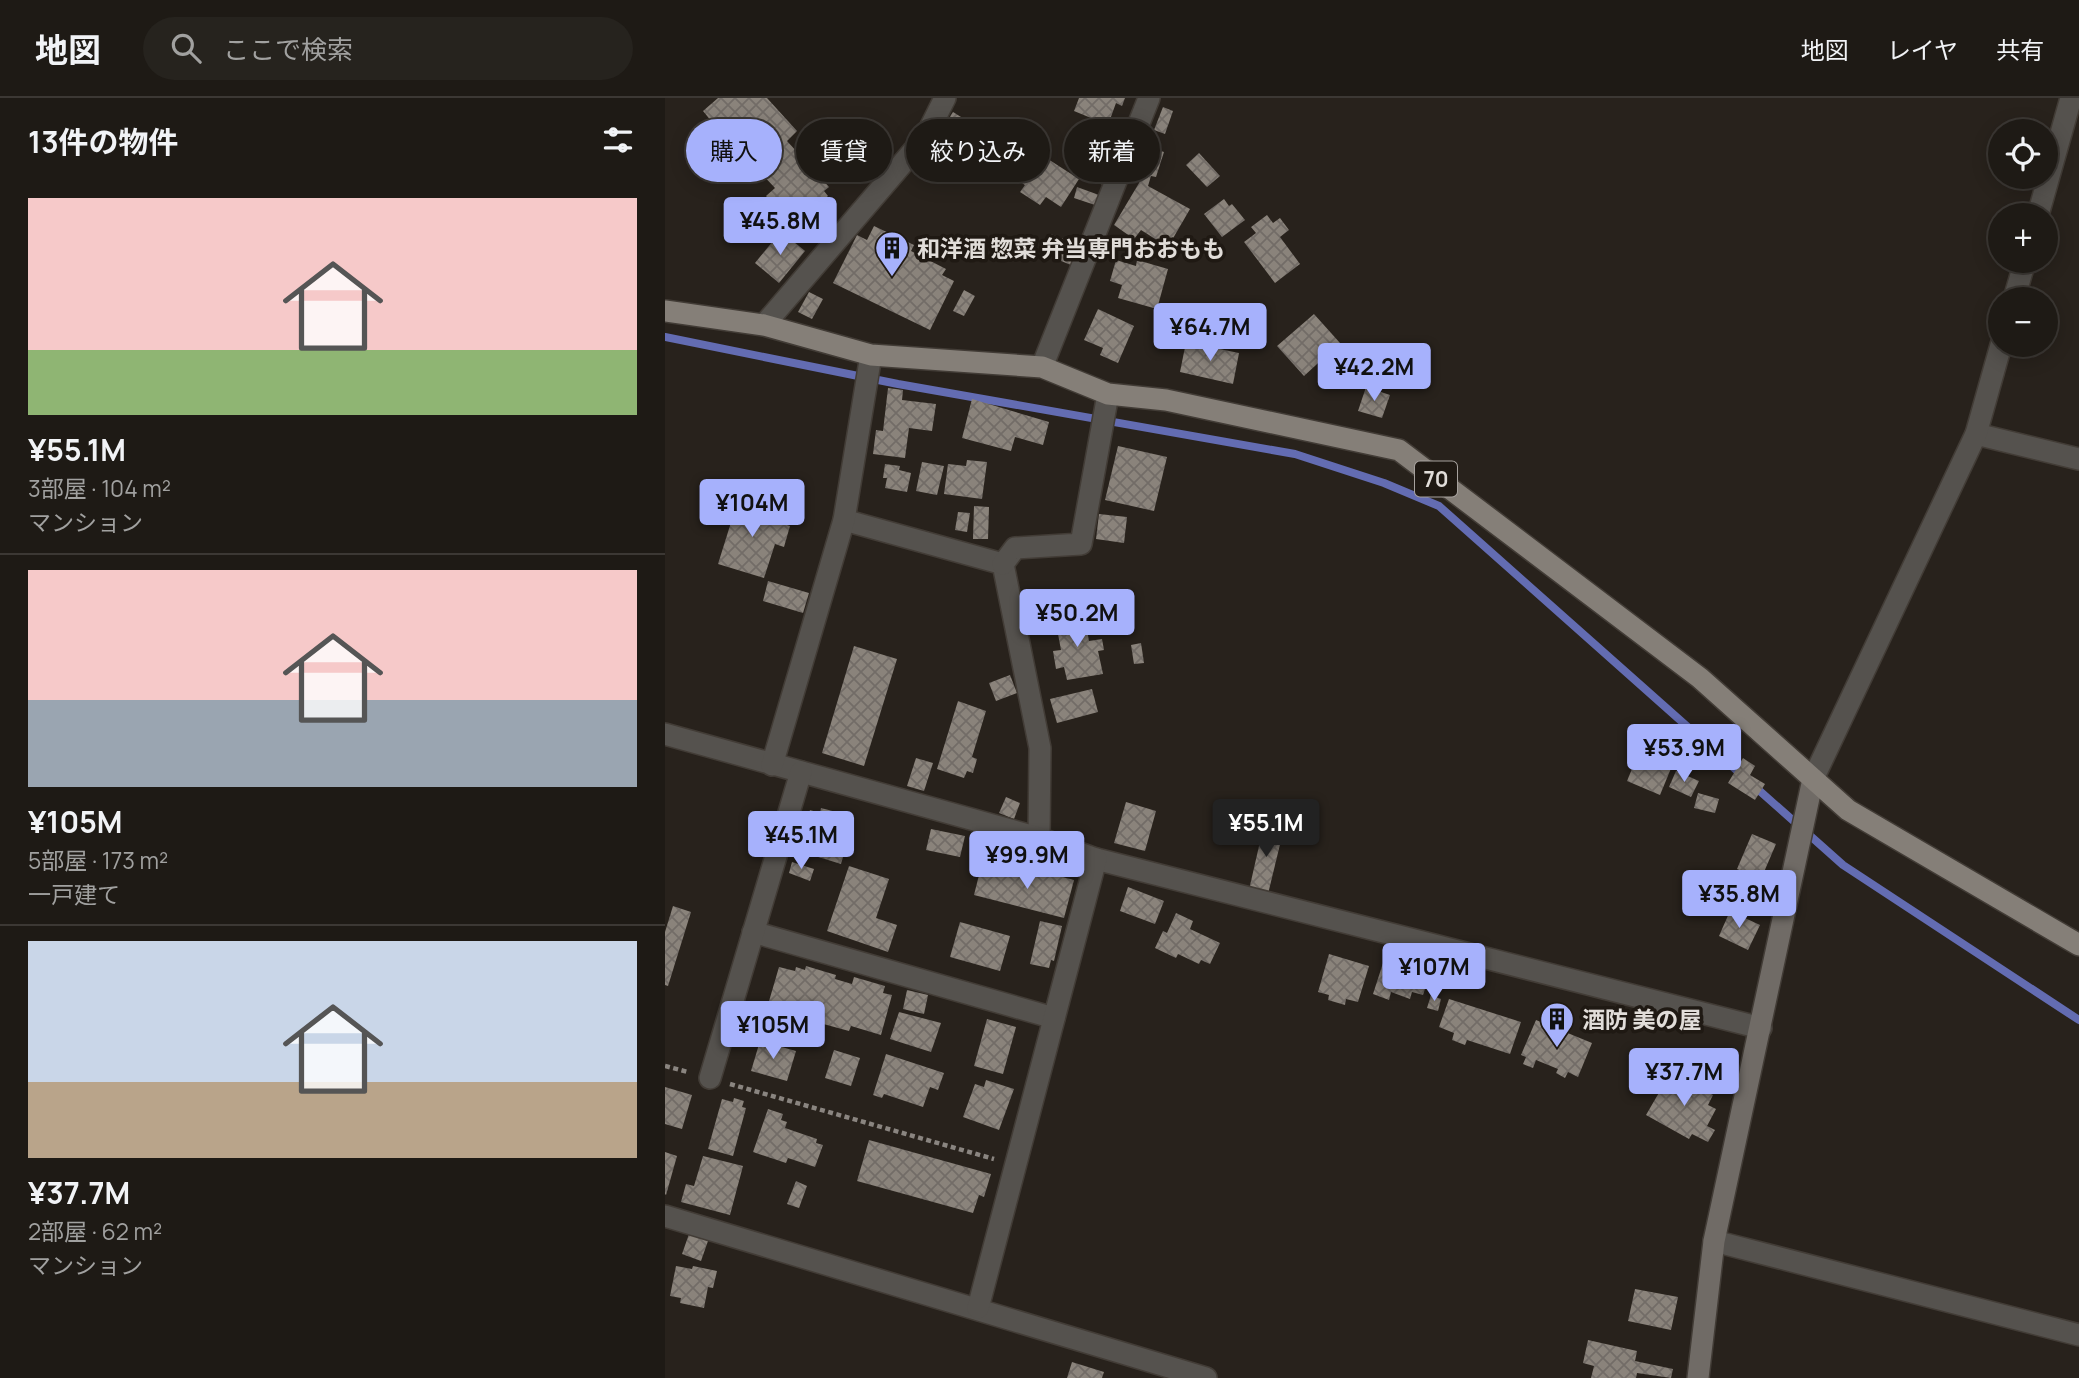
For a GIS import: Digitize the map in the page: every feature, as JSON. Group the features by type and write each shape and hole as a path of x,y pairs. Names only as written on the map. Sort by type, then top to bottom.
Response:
{"main road":[{"name":"70","path":"665,311 764,325 871,355 1042,368 1108,394 1166,400 1399,450 1700,678 1848,810 2079,945"}],"street":[{"path":"764,325 926,136 945,98"},
{"path":"1042,368 1149,98"},
{"path":"2041,203 2071,98"},
{"path":"772,765 844,520 871,355"},
{"path":"1697,1378 1714,1241 1814,779 1976,434 1998,357"},
{"path":"1039,838 1039,748 1003,564 1015,548 1081,544 1108,394"},
{"path":"1976,434 2079,459"},
{"path":"844,520 1003,564"},
{"path":"665,734 1039,838 1096,859 1762,1028"},
{"path":"710,1079 801,772"},
{"path":"978,1308 1096,859"},
{"path":"753,932 1054,1017"},
{"path":"665,1216 978,1308 1131,1368 1206,1378"},
{"path":"1714,1241 2079,1335"}],"path":[{"path":"665,1066 1015,1166"}],"building":[{"path":"718,98 767,98 796,130 787,141 796,151 796,182 824,182 829,187 824,191 828,196 802,218 799,214 789,223 766,196 775,188 769,182 782,182 782,119 710,119 703,111"},
{"path":"1079,98 1125,98 1122,106 1116,103 1110,119 1093,119 1074,111"},
{"path":"1163,107 1173,111 1165,134 1160,132 1158,119"},
{"path":"953,112 964,119 949,119"},
{"path":"1199,153 1220,176 1207,187 1186,165"},
{"path":"1050,160 1064,169 1064,182 1077,182 1061,207 1046,197 1040,205 1020,192 1025,185 1020,182 1050,182"},
{"path":"1140,182 1149,182 1148,186 1190,209 1168,247 1141,230 1134,239 1114,225"},
{"path":"1077,187 1099,195 1095,205 1074,198"},
{"path":"1224,199 1229,206 1232,204 1245,220 1222,237 1204,214"},
{"path":"1267,215 1273,223 1280,218 1289,230 1280,237 1300,264 1275,283 1244,242 1256,233 1251,227"},
{"name":"和洋酒 惣菜 弁当専門おおもも","path":"874,226 914,245 911,251 946,269 942,275 954,281 930,330 833,283 857,235 867,240"},
{"path":"781,231 805,251 779,283 755,263"},
{"path":"1051,234 1079,245 1071,265 1044,254"},
{"path":"1116,260 1136,266 1137,260 1168,269 1157,309 1118,298 1122,285 1110,281"},
{"path":"964,290 975,296 964,316 953,311"},
{"path":"809,292 823,299 812,319 798,312"},
{"path":"1098,309 1134,326 1118,363 1100,355 1103,348 1084,340"},
{"path":"1314,314 1340,343 1304,376 1277,346"},
{"path":"1186,342 1239,353 1233,384 1180,372"},
{"path":"1366,387 1390,395 1382,418 1358,411"},
{"path":"888,388 903,390 902,400 936,404 932,431 909,428 905,458 873,454 876,430 883,431"},
{"path":"972,399 1049,422 1043,445 1015,437 1011,451 962,438"},
{"path":"1118,446 1167,457 1154,511 1105,500"},
{"path":"967,460 987,462 982,499 944,494 948,464 966,466"},
{"path":"922,462 944,466 937,495 916,491"},
{"path":"885,464 900,466 899,470 911,473 907,492 885,488"},
{"path":"738,500 774,511 771,520 790,526 784,547 775,544 764,578 718,564"},
{"path":"974,506 989,507 988,539 973,539"},
{"path":"958,512 970,513 967,532 955,530"},
{"path":"1099,514 1127,517 1124,543 1096,539"},
{"path":"768,581 809,593 803,613 763,601"},
{"path":"1084,613 1089,641 1102,639 1104,650 1098,651 1103,674 1067,680 1064,667 1056,669 1053,651 1061,650 1055,618"},
{"path":"1141,643 1144,663 1134,664 1131,645"},
{"path":"854,646 897,659 864,766 822,753"},
{"path":"1010,675 1017,693 996,701 989,683"},
{"path":"1092,689 1098,712 1057,723 1050,699"},
{"path":"958,701 986,711 972,757 977,759 973,773 967,771 964,778 937,769"},
{"path":"1718,725 1740,745 1728,758 1724,754 1716,763 1697,746"},
{"path":"1639,752 1672,766 1660,795 1627,781"},
{"path":"916,758 933,763 924,791 907,786"},
{"path":"1743,758 1755,766 1750,775 1765,784 1755,800 1728,783"},
{"path":"1676,771 1699,781 1691,797 1669,787"},
{"path":"1698,793 1719,799 1715,813 1694,808"},
{"path":"1006,797 1020,803 1014,819 999,813"},
{"path":"1126,802 1156,811 1145,851 1114,843"},
{"path":"821,808 844,814 840,826 851,830 841,864 815,856 818,847 800,842 810,810 820,813"},
{"path":"1264,824 1284,828 1268,894 1249,890"},
{"path":"931,829 965,836 960,857 926,850"},
{"path":"1752,834 1776,844 1761,879 1737,869"},
{"path":"792,862 814,869 810,881 789,873"},
{"path":"849,866 889,879 876,918 897,925 888,952 827,931"},
{"path":"981,867 1032,880 1035,870 1074,880 1064,918 974,895"},
{"path":"1128,887 1164,901 1155,924 1120,911"},
{"path":"673,906 691,912 668,986 665,985 665,932"},
{"path":"1730,911 1760,925 1748,950 1719,936"},
{"path":"1176,913 1193,921 1190,929 1220,943 1210,964 1201,960 1199,964 1178,954 1176,958 1155,948 1163,931 1167,933"},
{"path":"1040,921 1062,926 1054,961 1051,960 1049,968 1030,964"},
{"path":"960,922 1010,936 1000,971 950,957"},
{"path":"1329,954 1369,966 1358,1002 1346,999 1345,1005 1328,1000 1329,995 1318,992"},
{"path":"1383,963 1420,972 1418,976 1428,980 1423,995 1412,992 1410,999 1391,992 1389,1000 1373,994"},
{"path":"806,966 836,975 835,979 852,984 854,977 885,986 883,993 892,995 881,1035 851,1026 849,1031 816,1022 818,1017 788,1008 786,1013 767,1008 779,967 795,971 796,967 805,970"},
{"path":"907,990 928,995 924,1014 903,1009"},
{"path":"1431,995 1441,999 1438,1011 1427,1008"},
{"path":"1449,999 1521,1022 1510,1054 1467,1040 1465,1045 1452,1040 1454,1033 1439,1027"},
{"path":"899,1012 941,1023 931,1052 890,1039"},
{"path":"987,1019 1016,1027 1003,1074 974,1066"},
{"name":"酒防 美の屋","path":"1536,1020 1592,1043 1578,1077 1568,1072 1565,1078 1556,1073 1558,1069 1536,1060 1533,1068 1523,1064 1526,1057 1521,1055"},
{"path":"760,1041 796,1051 787,1081 751,1071"},
{"path":"834,1050 860,1058 851,1086 825,1078"},
{"path":"886,1054 944,1073 938,1090 930,1087 923,1107 884,1094 882,1098 873,1095"},
{"path":"1671,1072 1713,1095 1708,1105 1716,1109 1707,1126 1715,1130 1708,1142 1692,1134 1689,1139 1646,1115"},
{"path":"986,1080 1014,1089 999,1130 963,1117 975,1084 984,1087"},
{"path":"665,1087 692,1095 682,1129 665,1124"},
{"path":"734,1098 744,1101 742,1107 746,1108 733,1156 708,1149 722,1099 733,1102"},
{"path":"768,1109 783,1114 781,1120 787,1122 785,1128 817,1139 816,1143 823,1145 815,1167 788,1158 786,1163 753,1152"},
{"path":"869,1140 991,1174 984,1197 979,1195 973,1213 857,1181"},
{"path":"665,1152 677,1156 666,1195 665,1194"},
{"path":"703,1156 743,1166 730,1215 681,1202 686,1184 694,1186"},
{"path":"796,1181 807,1186 799,1208 787,1204"},
{"path":"689,1234 708,1241 701,1261 682,1254"},
{"path":"676,1266 717,1271 713,1288 708,1287 704,1308 680,1303 681,1298 670,1296"},
{"path":"1635,1289 1678,1297 1671,1330 1628,1321"},
{"path":"1588,1340 1637,1351 1635,1361 1673,1369 1671,1378 1637,1373 1636,1378 1591,1378 1594,1366 1583,1363"},
{"path":"1072,1362 1104,1372 1102,1378 1067,1378"}],"waterway":[{"path":"665,337 898,384 1295,454 1384,483 1439,506 1743,776"},
{"path":"1753,785 1843,865 2079,1020"}],"place":[{"name":"和洋酒 惣菜 弁当専門おおもも","path":"892,278"},
{"name":"酒防 美の屋","path":"1557,1049"}]}
